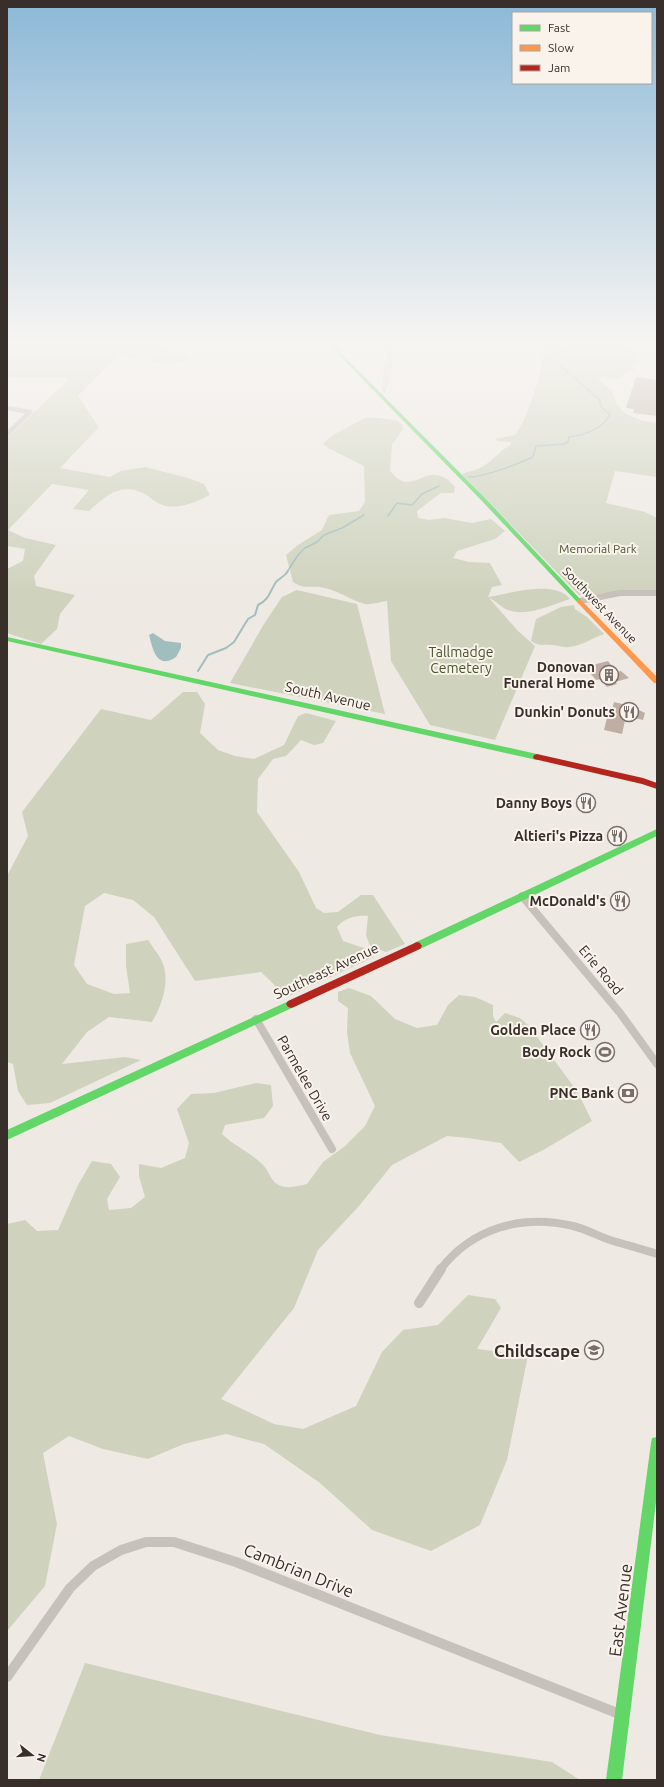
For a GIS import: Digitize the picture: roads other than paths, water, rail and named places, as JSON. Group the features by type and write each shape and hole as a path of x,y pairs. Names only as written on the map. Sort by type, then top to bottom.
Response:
{"street":[{"path":"7,434 18,423"},
{"name":"Southwest Avenue","path":"408,423 483,499 520,540 657,681"},
{"path":"580,601 620,593 657,593"},
{"name":"South Avenue","path":"7,639 643,781 657,786"},
{"name":"South Avenue","path":"643,781 657,780"},
{"name":"Southeast Avenue","path":"7,1135 657,832"},
{"name":"Erie Road","path":"522,896 620,1013 657,1064"},
{"name":"Parmelee Drive","path":"256,1019 332,1149"},
{"path":"419,1303 437,1273 466,1243 490,1232 519,1223 544,1222 574,1226 657,1254"},
{"name":"East Avenue","path":"614,1780 657,1444"},
{"name":"Cambrian Drive","path":"7,1677 70,1588 93,1566 121,1550 146,1542 174,1542 236,1562 622,1715"}],"water":[{"path":"153,633 165,641 181,643 181,648 176,657 170,660 160,660 152,647 149,635"}],"waterway":[{"path":"469,477 492,473 533,457 536,446 564,444 568,442 569,437 586,433 603,423"},
{"path":"388,516 397,503 412,505 422,494 439,486"},
{"path":"287,572 298,555 305,548 317,542 324,535 342,528 364,515"},
{"path":"198,671 208,655 226,648 234,642 248,619 255,615 258,605 265,601 276,582 287,572"}],"place":[{"name":"Donovan Funeral Home","path":"609,675"},
{"name":"Dunkin' Donuts","path":"629,712"},
{"name":"Danny Boys","path":"586,803"},
{"name":"Altieri's Pizza","path":"617,836"},
{"name":"McDonald's","path":"620,901"},
{"name":"Golden Place","path":"590,1030"},
{"name":"Body Rock","path":"605,1052"},
{"name":"PNC Bank","path":"628,1093"},
{"name":"Childscape","path":"594,1350"}],"park label":[{"name":"Memorial Park","path":"598,548"},
{"name":"Tallmadge Cemetery","path":"461,660"}]}
